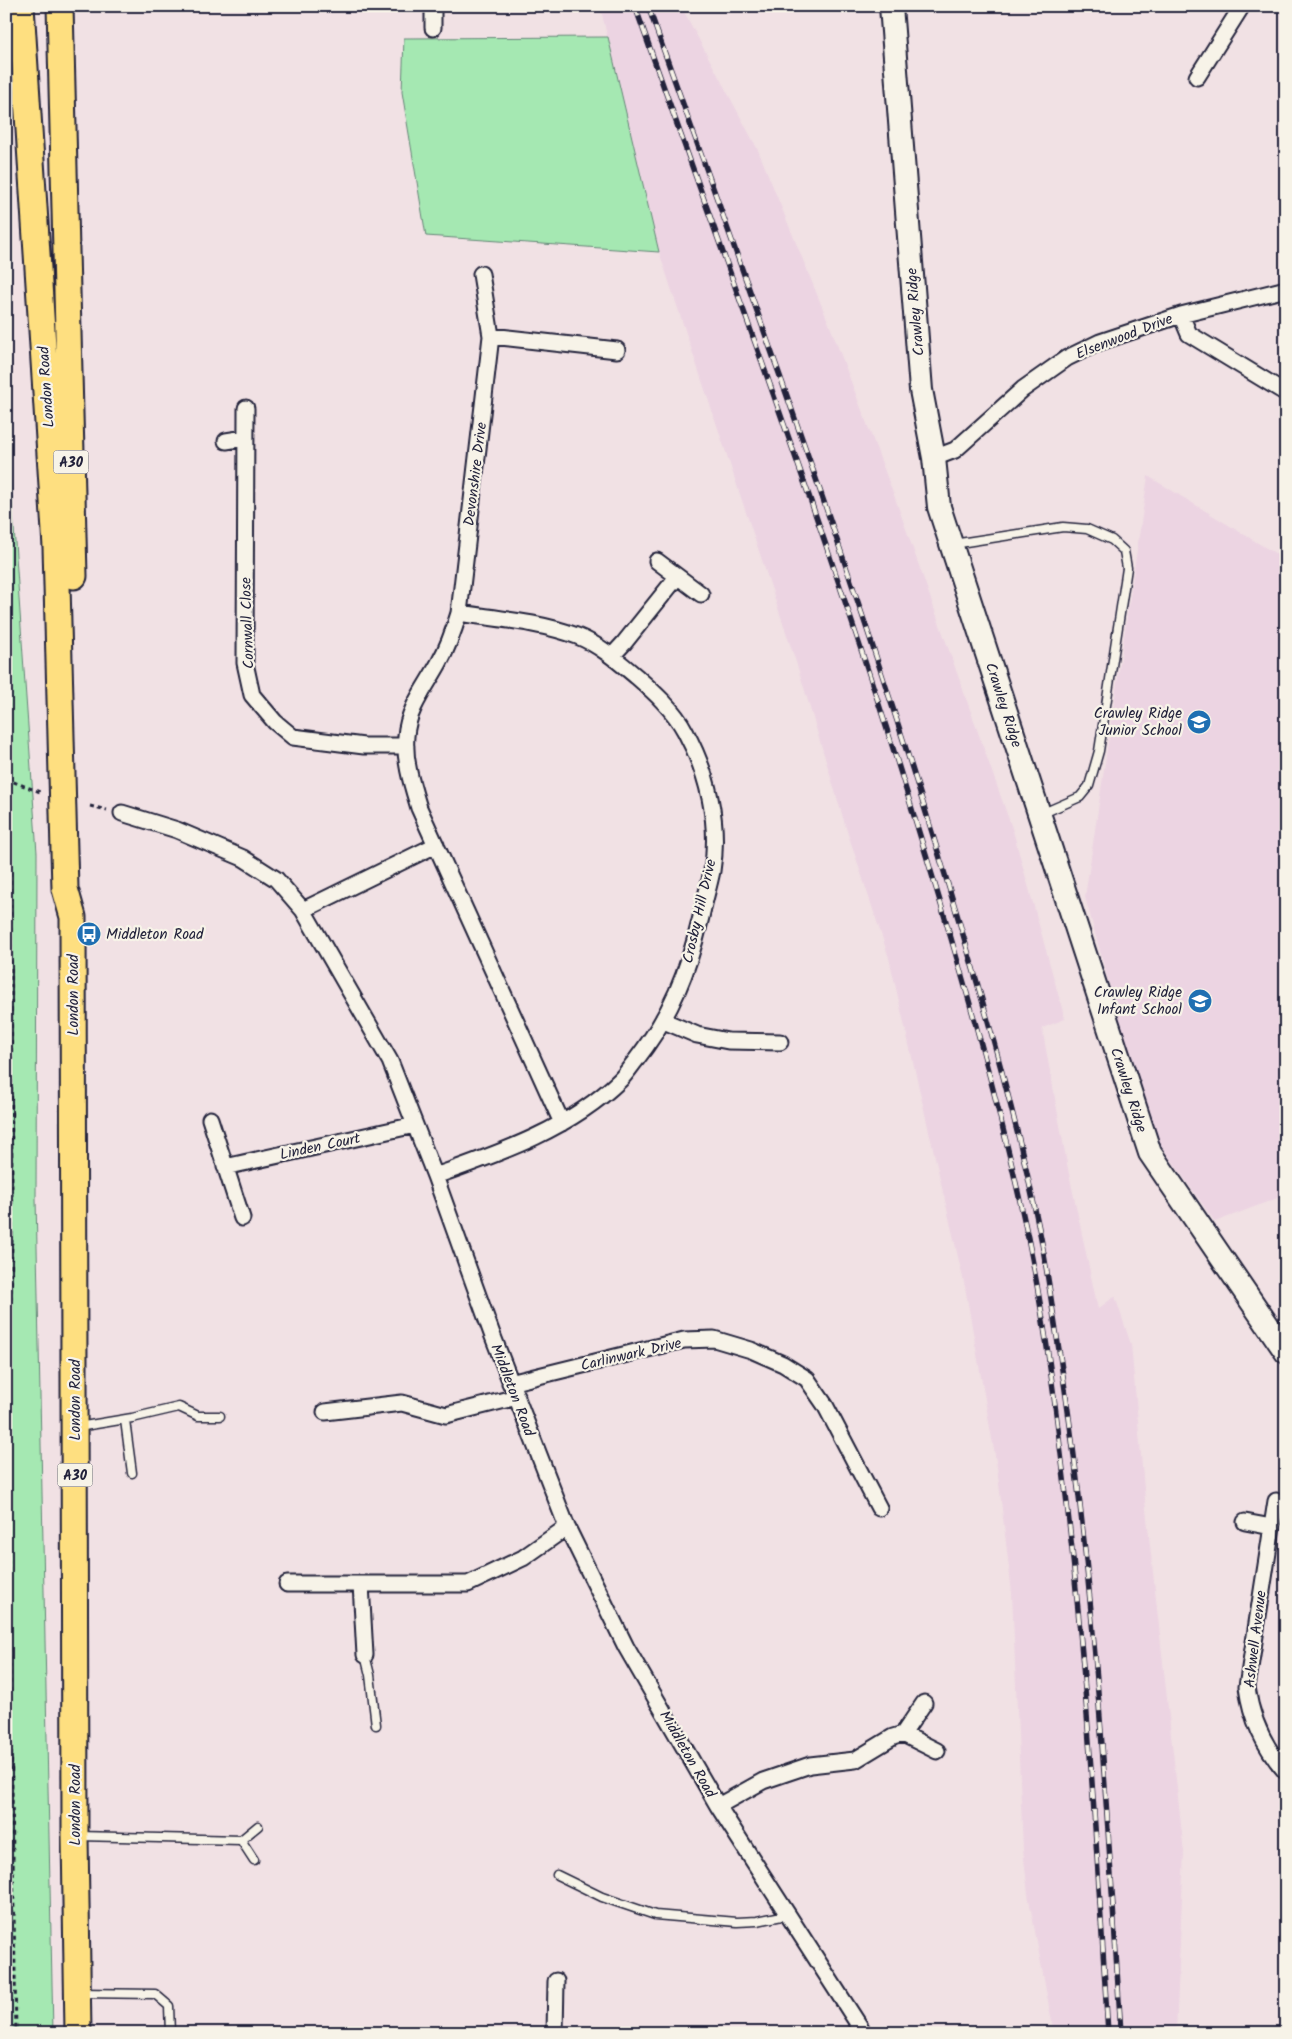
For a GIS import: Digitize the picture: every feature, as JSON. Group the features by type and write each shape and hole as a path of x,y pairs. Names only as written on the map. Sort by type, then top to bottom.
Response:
{"main road":[{"name":"London Road","path":"21,6 56,547 65,889 73,917 74,1836 78,2033"},
{"name":"London Road","path":"60,6 81,891 73,917"}],"street":[{"path":"432,28 433,6"},
{"name":"Crawley Ridge","path":"891,6 921,390 934,458 939,507 1150,1153 1286,1352"},
{"path":"1197,77 1242,6"},
{"name":"Devonshire Drive","path":"459,612 491,336 481,274"},
{"name":"Elsenwood Drive","path":"934,458 955,450 1023,389 1067,358 1100,342 1181,315 1286,290"},
{"path":"1181,315 1189,334 1286,393"},
{"path":"491,336 617,350"},
{"name":"Cornwall Close","path":"246,408 245,663 252,695 275,722 293,736 364,746 406,746"},
{"path":"226,441 245,438"},
{"path":"657,561 701,594"},
{"path":"612,656 624,644 676,577"},
{"path":"459,612 450,640 439,664 420,695 411,716 406,746 408,772 419,808 562,1124"},
{"name":"Crosby Hill Drive","path":"435,1176 474,1162 562,1124 588,1107 621,1079 664,1021 684,978 696,940 712,870 714,817 705,775 685,729 656,693 612,656 595,644 576,636 548,628 459,612"},
{"name":"Middleton Road","path":"122,814 177,830 243,858 276,879 303,910 390,1061 435,1176 510,1383 567,1527 626,1647 718,1806 864,2033"},
{"path":"303,910 436,845"},
{"path":"664,1021 697,1035 728,1042 780,1042"},
{"path":"210,1119 242,1218"},
{"name":"Linden Court","path":"225,1166 415,1125"},
{"name":"Carlinwark Drive","path":"510,1383 684,1340 714,1339 751,1350 783,1364 807,1379 825,1404 879,1508"},
{"path":"325,1412 402,1403 446,1415 517,1397"},
{"name":"Ashwell Avenue","path":"1276,1501 1247,1688 1250,1708 1260,1730 1278,1763 1286,1772"},
{"path":"1245,1522 1272,1527"},
{"path":"287,1584 468,1584 523,1558 567,1527"},
{"path":"361,1584 365,1655"},
{"path":"718,1806 762,1781 810,1765 855,1760 893,1737 903,1734 924,1703"},
{"path":"903,1734 937,1751"},
{"path":"555,2033 556,1981"}],"lane":[{"path":"951,544 1064,527 1087,529 1112,540 1124,551 1127,568 1126,577 1099,752 1089,786 1080,797 1039,814"},
{"path":"75,1428 125,1420 179,1407 198,1416 220,1416"},
{"path":"125,1420 132,1473"},
{"path":"365,1655 370,1675 376,1725"},
{"path":"74,1836 241,1840 258,1826"},
{"path":"241,1840 254,1860"},
{"path":"557,1874 602,1897 655,1915 737,1922 757,1921 787,1915"},
{"path":"78,1993 155,1994 169,2006 170,2033"}],"path":[{"path":"6,632 12,1233 6,1497 16,2033"},
{"path":"8,780 40,792"},
{"path":"6,834 9,828"},
{"path":"6,1230 12,1233"}],"shaded area":[{"path":"600,6 681,6 758,150 830,326 895,498 1013,831 1065,1019 1042,1028 1068,1169 1098,1309 1115,1296 1131,1344 1145,1500 1184,1852 1176,2033 1054,2033 1028,1894 1023,1850 1012,1593 997,1467 965,1287 889,958 847,831 798,668 659,252"},
{"path":"1148,476 1286,560 1286,1197 1280,1197 1215,1222 1160,1144 1143,1106 1085,897"}],"green space":[{"path":"608,37 659,252 426,236 402,92 404,38"},
{"path":"6,415 37,853 36,1198 53,2033 6,2033"}],"railway":[{"path":"635,6 820,527 889,737 966,989 993,1088 1017,1188 1033,1264 1046,1342 1069,1519 1089,1739 1108,2033"},
{"path":"648,6 833,527 868,632 950,891 979,989 1019,1138 1047,1273 1080,1506 1097,1681 1121,2033"}],"place":[{"name":"Crawley Ridge Junior School","path":"1199,722"},
{"name":"Middleton Road","path":"89,934"},
{"name":"Crawley Ridge Infant School","path":"1200,1001"}]}
